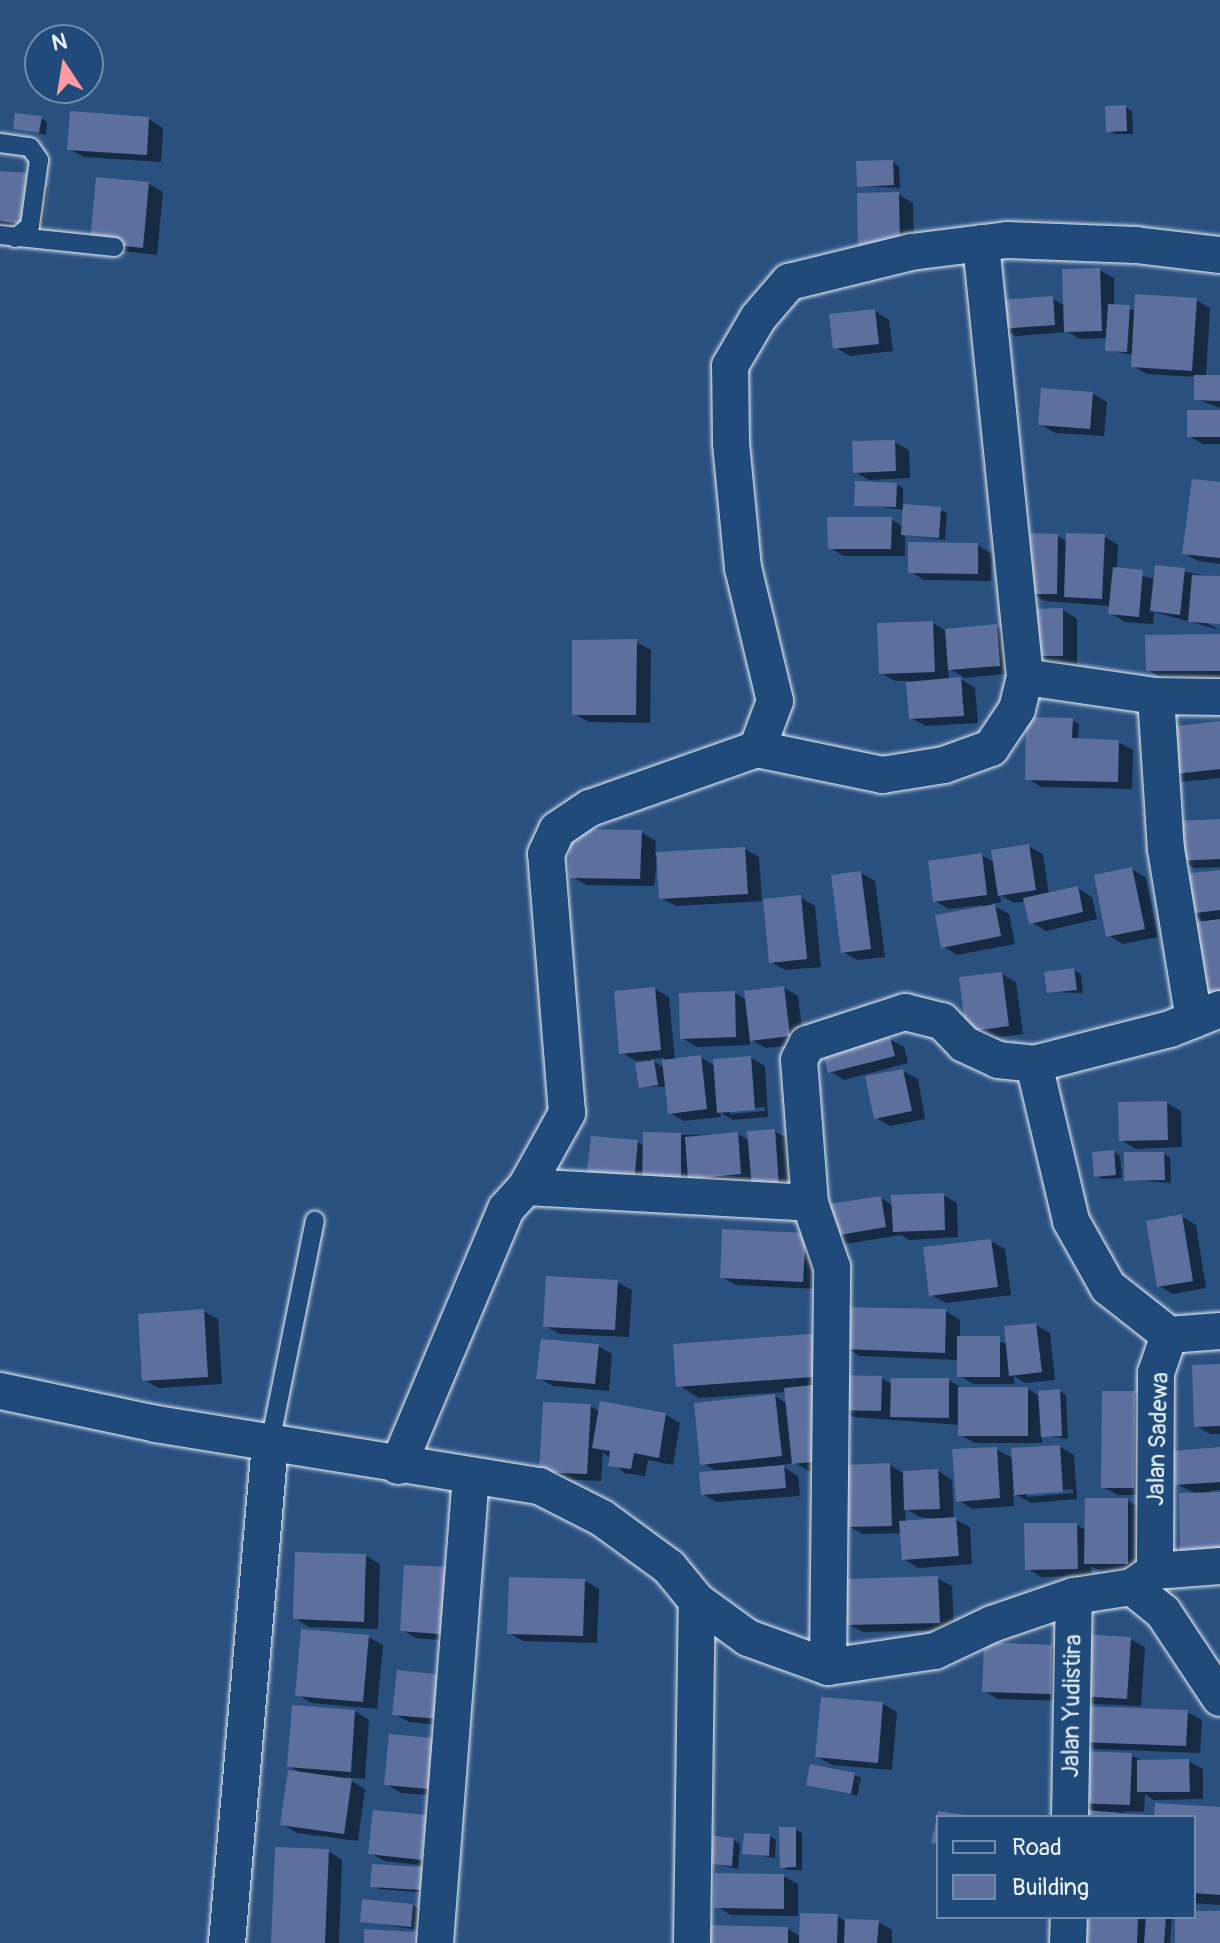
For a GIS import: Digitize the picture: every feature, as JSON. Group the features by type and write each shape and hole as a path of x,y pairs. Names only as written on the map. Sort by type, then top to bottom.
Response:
{"street":[{"path":"398,1466 506,1209 526,1187 567,1113 546,854 557,830 590,808 757,749 882,775 944,765 991,748 1017,709 1025,677 981,243"},
{"path":"757,749 775,701 743,568 731,443 730,366 758,318 789,282 911,252 981,243 1136,245 1220,255"},
{"path":"1025,677 1156,696 1220,697"},
{"path":"828,1667 832,1267 810,1203 799,1060 807,1044 905,1012 942,1021 964,1044 998,1060 1034,1064 1207,1015 1166,849 1156,696"},
{"path":"1034,1064 1071,1221 1108,1287 1169,1335 1220,1331"},
{"path":"526,1187 810,1203"},
{"name":"Jalan Sadewa","path":"1143,1579 1156,1373 1169,1335"},
{"path":"0,1391 398,1466 539,1486 602,1518 669,1567 697,1601 748,1638 828,1667 935,1651 992,1624 1074,1596 1143,1579 1220,1566"},
{"path":"227,1943 270,1443"},
{"path":"435,1943 471,1477"},
{"path":"1143,1579 1220,1698"},
{"name":"Jalan Yudistira","path":"1070,1815 1074,1596"},
{"path":"692,1943 697,1601"},
{"path":"1068,1943 1069,1919"}],"lane":[{"path":"0,143 30,147 39,160 30,226 8,237"},
{"path":"8,237 114,247"},
{"path":"270,1443 315,1220"}],"building":[{"path":"1126,105 1127,131 1106,132 1105,106"},
{"path":"70,111 149,117 147,155 67,150"},
{"path":"15,113 42,116 39,133 13,129"},
{"path":"893,160 894,185 857,187 856,161"},
{"path":"0,171 27,173 21,224 0,221"},
{"path":"96,177 149,182 143,248 90,242"},
{"path":"899,192 900,247 858,248 857,193"},
{"path":"1100,268 1102,331 1064,332 1062,269"},
{"path":"1135,294 1197,298 1192,371 1131,367"},
{"path":"1053,296 1055,325 999,329 997,300"},
{"path":"1108,304 1130,305 1127,352 1105,351"},
{"path":"875,309 879,344 833,349 829,314"},
{"path":"1194,375 1220,375 1220,401 1194,400"},
{"path":"1041,388 1093,392 1090,429 1038,425"},
{"path":"1187,410 1220,410 1220,437 1187,437"},
{"path":"895,440 896,471 853,473 852,441"},
{"path":"1192,479 1220,482 1220,558 1182,554"},
{"path":"855,481 897,483 896,507 854,506"},
{"path":"903,504 941,507 939,538 901,535"},
{"path":"827,517 892,517 891,549 828,549"},
{"path":"1030,533 1058,534 1057,594 1028,594"},
{"path":"1066,533 1105,534 1102,599 1064,597"},
{"path":"908,542 978,543 978,574 908,573"},
{"path":"1155,565 1185,568 1180,615 1150,611"},
{"path":"1113,567 1143,570 1139,617 1108,614"},
{"path":"1192,575 1220,576 1220,624 1188,622"},
{"path":"1063,608 1063,656 1028,656 1029,609"},
{"path":"933,621 935,672 879,674 877,623"},
{"path":"997,624 1000,666 948,670 945,629"},
{"path":"1220,634 1220,671 1146,671 1145,635"},
{"path":"637,639 636,715 572,715 572,640"},
{"path":"961,677 964,716 909,719 906,682"},
{"path":"1026,717 1073,718 1072,738 1119,740 1118,782 1025,780"},
{"path":"1220,721 1220,769 1166,775 1161,728"},
{"path":"1220,819 1220,859 1177,861 1176,821"},
{"path":"570,829 642,830 640,879 569,878"},
{"path":"1029,844 1036,890 998,896 991,850"},
{"path":"745,847 748,894 659,899 656,852"},
{"path":"982,853 987,895 933,902 928,861"},
{"path":"1132,867 1145,929 1106,937 1094,875"},
{"path":"1220,870 1220,910 1186,914 1181,874"},
{"path":"861,871 871,949 841,953 831,875"},
{"path":"1078,886 1083,912 1029,924 1023,898"},
{"path":"801,895 807,959 769,963 763,899"},
{"path":"995,904 1001,936 941,948 935,915"},
{"path":"1220,919 1220,992 1198,995 1188,923"},
{"path":"1074,968 1077,990 1047,993 1044,972"},
{"path":"1002,972 1009,1026 966,1032 959,977"},
{"path":"784,986 790,1036 750,1041 744,991"},
{"path":"655,987 661,1050 619,1054 614,991"},
{"path":"735,991 736,1037 680,1039 679,993"},
{"path":"890,1037 895,1056 828,1073 823,1054"},
{"path":"701,1055 707,1109 668,1114 662,1060"},
{"path":"751,1056 755,1110 717,1113 713,1059"},
{"path":"654,1060 658,1085 639,1088 635,1063"},
{"path":"903,1069 912,1111 874,1119 865,1076"},
{"path":"1167,1101 1168,1140 1119,1141 1118,1102"},
{"path":"775,1129 779,1187 752,1188 747,1131"},
{"path":"643,1132 681,1133 681,1187 642,1186"},
{"path":"738,1132 741,1174 688,1179 685,1137"},
{"path":"591,1136 638,1140 634,1184 586,1180"},
{"path":"1114,1150 1116,1175 1094,1177 1092,1152"},
{"path":"1124,1152 1164,1152 1165,1180 1124,1181"},
{"path":"944,1193 945,1230 893,1232 891,1195"},
{"path":"881,1196 886,1227 828,1237 823,1205"},
{"path":"1182,1214 1193,1281 1157,1287 1146,1221"},
{"path":"722,1229 806,1233 803,1282 720,1278"},
{"path":"991,1239 998,1287 929,1296 923,1247"},
{"path":"546,1276 618,1280 615,1330 543,1327"},
{"path":"844,1307 946,1309 945,1353 843,1349"},
{"path":"204,1309 208,1377 142,1381 138,1314"},
{"path":"1036,1323 1042,1372 1009,1376 1004,1326"},
{"path":"823,1333 826,1376 676,1387 673,1344"},
{"path":"957,1336 1000,1336 1000,1377 957,1377"},
{"path":"541,1339 599,1344 595,1384 536,1379"},
{"path":"1220,1364 1220,1426 1194,1427 1192,1365"},
{"path":"837,1375 882,1376 881,1411 836,1410"},
{"path":"891,1378 949,1378 949,1418 890,1417"},
{"path":"822,1384 830,1460 792,1464 784,1388"},
{"path":"958,1387 1028,1387 1028,1436 958,1436"},
{"path":"1060,1389 1062,1436 1041,1437 1038,1391"},
{"path":"1102,1391 1135,1391 1134,1488 1101,1488"},
{"path":"775,1394 782,1456 700,1465 694,1403"},
{"path":"600,1401 666,1413 659,1458 634,1453 631,1469 608,1466 610,1451 592,1448"},
{"path":"543,1402 591,1404 587,1474 539,1472"},
{"path":"1060,1445 1063,1492 1014,1495 1011,1448"},
{"path":"997,1447 1000,1498 956,1502 952,1449"},
{"path":"1220,1447 1220,1482 1175,1485 1173,1451"},
{"path":"890,1463 892,1526 846,1527 845,1465"},
{"path":"784,1465 786,1488 701,1495 699,1472"},
{"path":"938,1469 940,1509 904,1510 903,1471"},
{"path":"1220,1492 1220,1558 1180,1559 1179,1493"},
{"path":"1085,1498 1128,1498 1128,1564 1084,1564"},
{"path":"956,1517 959,1556 902,1560 899,1521"},
{"path":"1024,1523 1077,1523 1078,1569 1025,1570"},
{"path":"295,1552 366,1554 364,1622 293,1619"},
{"path":"404,1565 455,1567 451,1635 400,1631"},
{"path":"938,1576 940,1623 846,1625 845,1579"},
{"path":"509,1577 585,1579 583,1636 507,1634"},
{"path":"301,1629 369,1635 363,1702 295,1696"},
{"path":"1081,1634 1131,1637 1127,1699 1078,1696"},
{"path":"984,1642 1052,1645 1051,1694 982,1692"},
{"path":"397,1670 444,1675 439,1719 392,1715"},
{"path":"821,1697 883,1702 878,1763 815,1757"},
{"path":"292,1705 355,1710 351,1772 287,1767"},
{"path":"1079,1706 1188,1710 1186,1746 1078,1742"},
{"path":"389,1734 434,1738 429,1789 384,1785"},
{"path":"1078,1751 1132,1753 1130,1805 1076,1803"},
{"path":"1189,1759 1190,1792 1137,1792 1137,1760"},
{"path":"810,1764 855,1773 851,1794 806,1785"},
{"path":"288,1770 352,1779 344,1834 280,1825"},
{"path":"1155,1803 1220,1807 1220,1895 1196,1893 1196,1815 1154,1815"},
{"path":"373,1810 427,1815 422,1860 368,1854"},
{"path":"1085,1810 1147,1815 1085,1815"},
{"path":"938,1811 965,1815 937,1815"},
{"path":"936,1820 936,1844 931,1843"},
{"path":"779,1827 796,1827 796,1867 780,1868"},
{"path":"744,1833 770,1834 769,1856 742,1854"},
{"path":"713,1836 734,1838 732,1866 710,1864"},
{"path":"275,1847 329,1849 325,1943 271,1943"},
{"path":"372,1864 423,1867 422,1890 370,1887"},
{"path":"715,1873 784,1874 784,1909 714,1908"},
{"path":"362,1899 413,1904 411,1927 360,1922"},
{"path":"1196,1911 1220,1911 1220,1943 1175,1943 1175,1919 1196,1919"},
{"path":"800,1913 838,1914 837,1943 799,1943"},
{"path":"845,1919 879,1920 877,1943 844,1943"},
{"path":"1087,1919 1138,1919 1137,1943 1086,1943"},
{"path":"1146,1919 1166,1919 1164,1943 1144,1943"},
{"path":"708,1925 788,1927 788,1943 708,1943"},
{"path":"364,1929 414,1932 413,1943 364,1943"}]}
